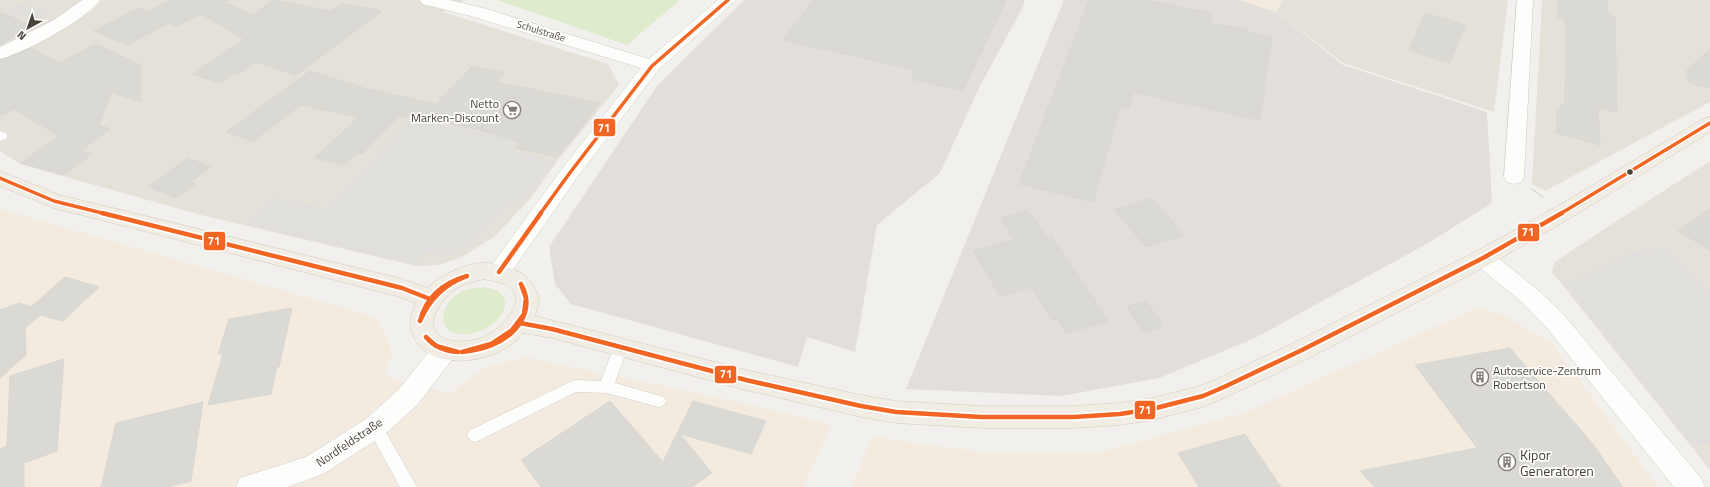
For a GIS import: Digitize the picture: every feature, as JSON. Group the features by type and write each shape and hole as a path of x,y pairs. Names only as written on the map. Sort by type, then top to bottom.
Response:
{"main road":[{"path":"520,323 552,329 621,346 746,380 889,411 940,416 1074,417 1120,414 1152,409 1183,402 1224,387 1302,350 1483,258 1564,212 1710,123"},
{"path":"0,178 67,204 402,288 430,299"},
{"path":"484,271 499,272 513,277 523,285 528,297 527,310 520,323 509,334 494,344 478,350 460,352 445,350 434,346 421,330 420,320 430,299 440,288 469,274 484,271"}],"street":[{"path":"0,54 60,24 79,12 92,0"},
{"name":"Schulstraße","path":"428,0 477,12 652,66"},
{"path":"499,272 569,174 652,66 728,0"},
{"path":"1514,177 1525,0"},
{"path":"1483,258 1531,297 1555,321 1691,487"},
{"name":"Nordfeldstraße","path":"250,487 314,466 375,427 408,397 445,350"}],"lane":[{"path":"606,387 621,346"},
{"path":"476,435 576,386 606,387 660,401"},
{"path":"375,427 409,487"}],"path":[{"path":"1514,177 1564,212"}],"shaded area":[{"path":"0,0 82,0 69,13 0,48"},
{"path":"101,0 465,0 443,12 608,64 619,85 558,160 531,198 494,237 460,258 439,265 416,266 201,215 20,164 0,151 0,61 32,45 93,10"},
{"path":"744,0 1024,0 1024,5 980,86 940,173 877,225 855,352 807,337 798,367 571,304 555,284 549,247 657,86"},
{"path":"1064,0 1239,0 1276,12 1343,65 1487,112 1492,203 1430,242 1257,337 1159,378 1061,396 906,389"},
{"path":"1239,0 1283,0 1276,12"},
{"path":"1283,0 1508,0 1494,112 1343,63 1276,12"},
{"path":"1542,0 1710,0 1710,102 1545,191 1532,184"},
{"path":"19,4 50,10 38,19 6,12"},
{"path":"412,118 518,141 510,151 555,160 529,194 504,209 464,249 448,256 427,252 415,265 245,224 274,197 325,208"},
{"path":"1710,161 1710,470 1552,272 1554,263 1569,252"},
{"path":"0,209 376,317 388,338 392,355 384,376 451,394 468,379 487,367 524,357 707,395 831,424 804,487 0,487"},
{"path":"1664,247 1710,293 1710,443 1693,446 1561,280 1581,278 1628,253"},
{"path":"1477,308 1503,315 1552,343 1658,487 851,487 873,435 893,440 991,453 1101,452 1247,412"}],"green space":[{"path":"497,0 680,0 627,45"},
{"path":"483,287 497,291 504,297 505,305 502,314 495,322 485,329 474,333 461,334 448,329 443,319 446,307 450,301 465,290"}],"building":[{"path":"171,0 229,0 224,2 253,15 273,0 331,11 341,3 382,11 296,75 256,62 240,73 232,75 220,83 192,74 244,39 201,14 176,26 169,23 127,45 94,31 139,8 147,12"},
{"path":"813,0 1006,0 963,91 911,79 916,70 783,40"},
{"path":"1089,0 1145,0 1212,13 1210,23 1248,30 1247,32 1272,37 1260,120 1133,92 1129,108 1121,106 1093,202 1019,184"},
{"path":"1558,0 1607,0 1608,15 1615,17 1617,112 1598,107 1600,145 1556,133 1557,110 1560,111 1561,103 1565,105 1566,19 1558,17"},
{"path":"0,12 33,26 0,45"},
{"path":"1425,13 1465,25 1450,63 1409,50"},
{"path":"96,44 140,65 141,102 111,92 99,125 110,129 80,151 92,154 64,175 21,163 59,136 14,109 0,116 0,60 31,48 59,63"},
{"path":"1710,49 1710,88 1689,83 1687,70"},
{"path":"472,66 505,73 496,82 600,103 558,157 515,148 520,142 479,130 423,118 426,114 398,117 362,154 357,152 345,165 315,158 358,117 301,105 253,141 226,132 310,71 364,88 436,104"},
{"path":"188,158 211,167 190,182 195,184 177,198 148,187"},
{"path":"1152,198 1184,235 1146,247 1115,210"},
{"path":"1710,209 1710,250 1678,231"},
{"path":"1028,211 1047,237 1052,236 1109,321 1066,333 1057,319 1052,320 1032,287 1000,296 973,251 1014,240 1000,218"},
{"path":"65,277 99,287 63,321 40,315 25,328 26,355 0,378 0,310 19,303 31,307"},
{"path":"1146,301 1164,326 1144,332 1127,307"},
{"path":"292,308 279,367 277,367 271,394 208,405 223,354 218,354 229,319"},
{"path":"1510,348 1592,443 1623,487 1375,487 1360,471 1477,448 1415,365"},
{"path":"64,359 57,451 24,463 24,487 0,487 0,449 7,446 10,376"},
{"path":"610,401 663,462 693,401 766,421 751,454 680,434 712,473 692,487 541,487 521,460"},
{"path":"203,402 191,481 167,487 101,487 116,423"},
{"path":"1245,434 1281,487 1199,487 1178,453"}],"transit line":[{"name":"71","path":"499,272 569,174 652,66 728,0"},
{"name":"71","path":"520,323 552,329 746,380 861,406 896,412 981,417 1074,417 1120,414 1152,409 1203,396 1224,387 1302,350 1483,258 1564,212 1710,123"},
{"name":"71","path":"0,178 54,201 402,288 430,299"},
{"name":"71","path":"420,321 422,312 437,291 451,282 467,276"},
{"name":"71","path":"420,321 432,298 438,292 458,279 467,276"},
{"name":"71","path":"462,352 491,344 512,330 524,314 526,298 521,284"},
{"name":"71","path":"462,352 479,350 495,344 510,334 517,326 526,310 527,301 526,292 521,284"},
{"name":"71","path":"426,337 436,346 458,352"},
{"name":"71","path":"426,337 432,344 440,348 458,352"}],"place":[{"name":"Netto Marken-Discount","path":"512,110"},
{"name":"Autoservice-Zentrum Robertson","path":"1480,377"},
{"name":"Kipor Generatoren","path":"1507,462"}]}
